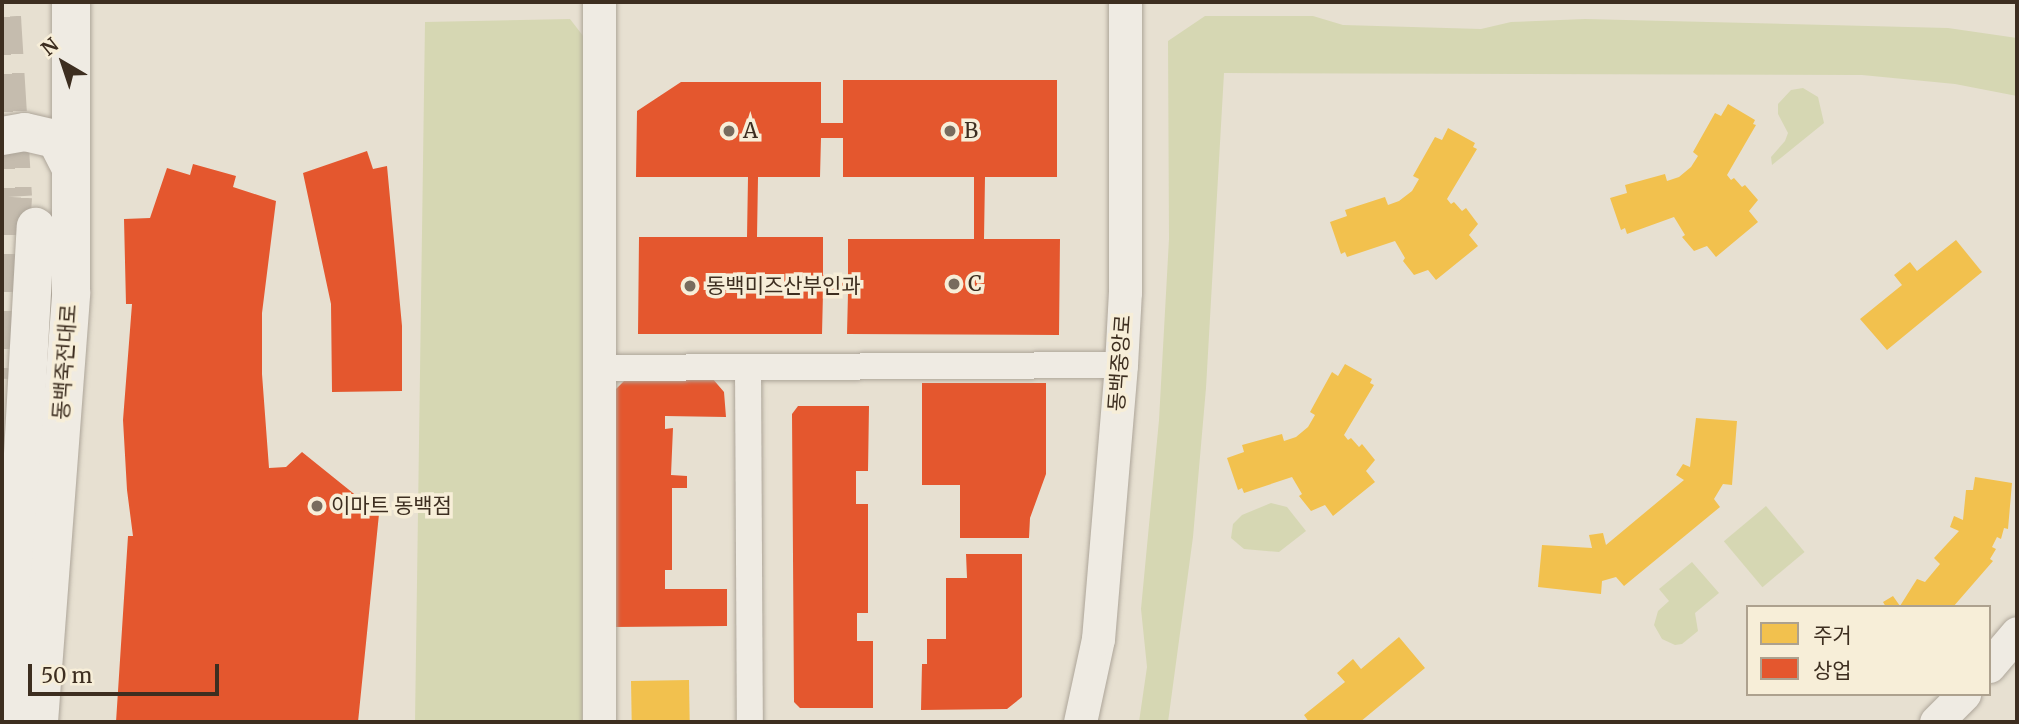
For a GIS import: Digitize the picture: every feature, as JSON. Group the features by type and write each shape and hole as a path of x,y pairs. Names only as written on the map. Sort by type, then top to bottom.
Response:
{"main road":[{"name":"동백죽전대로","path":"39,722 71,292 71,2"},
{"path":"2,136 25,132 55,139 69,164"},
{"name":"동백죽전대로","path":"8,722 36,227"}],"street":[{"path":"599,2 600,722"},
{"name":"동백중앙로","path":"1080,722 1098,639 1121,365 1125,292 1125,2"},
{"path":"601,368 1121,365"},
{"path":"748,367 750,722"},
{"path":"1991,664 2017,633"},
{"path":"1936,722 1962,696"}],"green space":[{"path":"1205,16 1313,16 1343,25 1481,29 1511,22 1585,19 1948,28 2017,38 2017,96 1955,84 1862,75 1224,73 1206,388 1193,537 1168,722 1139,722 1147,667 1141,609 1159,420 1169,239 1168,41"},
{"path":"570,19 587,41 582,722 415,722 425,22"},
{"path":"1803,88 1818,97 1824,123 1772,165 1771,157 1785,141 1788,133 1778,114 1778,104 1791,90"},
{"path":"1271,503 1287,507 1306,531 1279,552 1244,549 1231,538 1233,524 1242,515"},
{"path":"1766,506 1805,552 1762,587 1724,541"},
{"path":"1692,562 1719,593 1695,613 1698,631 1682,644 1675,645 1662,639 1654,625 1658,611 1669,601 1659,589"}],"building: 주거":[{"path":"1728,104 1755,120 1753,124 1756,125 1727,175 1742,187 1745,185 1758,200 1749,211 1758,222 1716,257 1707,246 1694,251 1682,237 1685,235 1674,217 1627,234 1625,228 1621,230 1610,198 1627,193 1625,185 1665,174 1667,181 1679,177 1691,167 1698,156 1693,152 1715,113 1721,116"},
{"path":"1448,128 1475,143 1473,147 1477,149 1447,199 1462,211 1466,208 1478,224 1469,235 1478,246 1436,280 1428,270 1414,275 1403,261 1405,258 1395,241 1347,257 1345,252 1341,254 1330,222 1347,216 1345,210 1385,197 1388,205 1412,191 1419,179 1413,176 1435,137 1442,140"},
{"path":"1956,240 1982,272 1887,350 1860,319 1902,285 1894,275 1910,262 1917,271"},
{"path":"1345,364 1372,379 1370,383 1374,385 1344,435 1359,447 1362,444 1375,460 1366,471 1375,482 1333,516 1325,505 1311,511 1299,496 1302,494 1292,477 1244,493 1242,488 1238,490 1227,458 1244,452 1242,445 1282,434 1284,441 1296,437 1308,427 1315,415 1310,412 1332,372 1338,376"},
{"path":"1696,418 1737,421 1732,485 1723,484 1714,499 1720,507 1624,586 1616,577 1602,581 1601,594 1538,587 1542,545 1592,548 1589,535 1603,533 1606,545 1684,480 1676,475 1683,464 1690,467"},
{"path":"1975,477 2012,483 2008,529 2004,528 2001,539 1997,537 1992,547 1996,549 1990,559 1993,561 1955,605 1901,605 1917,579 1925,582 1940,564 1934,558 1959,531 1950,527 1954,516 1963,520 1966,490 1973,490"},
{"path":"1893,596 1899,605 1885,605 1883,602"},
{"path":"1399,637 1425,668 1360,722 1309,722 1304,715 1345,682 1337,673 1353,659 1361,669"},
{"path":"689,680 690,722 632,722 631,681"}],"building: 상업":[{"path":"843,80 1057,80 1057,177 985,177 984,239 1060,239 1059,335 847,334 848,293 823,293 822,334 638,334 639,237 747,237 748,177 636,177 637,111 681,82 821,82 821,123 843,123","holes":["821,138 843,138 843,177 974,177 974,239 848,239 848,275 823,275 823,237 757,237 758,177 820,177"]},
{"path":"367,151 373,169 387,166 402,326 402,391 332,392 331,304 303,173"},
{"path":"193,164 236,176 233,187 276,201 262,313 262,374 269,468 286,467 302,452 379,514 358,722 116,722 128,536 133,536 123,420 132,304 126,304 124,219 150,218 167,168 190,175"},
{"path":"627,378 712,378 724,392 726,417 665,416 665,429 673,428 671,475 687,476 687,488 672,488 672,570 665,570 665,589 727,589 727,626 613,627 612,393"},
{"path":"922,383 1046,383 1046,474 1030,518 1029,538 960,538 960,485 922,485"},
{"path":"798,406 869,406 868,471 856,471 856,504 868,504 868,613 857,613 857,641 873,641 873,708 800,708 794,702 792,414"},
{"path":"966,554 1022,554 1022,697 1007,709 921,710 922,664 927,664 927,639 946,639 946,578 967,578"}],"tunnel":[{"path":"2,17 13,197 2,379"}],"place":[{"name":"A","path":"729,131"},
{"name":"B","path":"950,131"},
{"name":"C","path":"954,284"},
{"name":"동백미즈산부인과","path":"690,286"},
{"name":"이마트 동백점","path":"317,506"}]}
